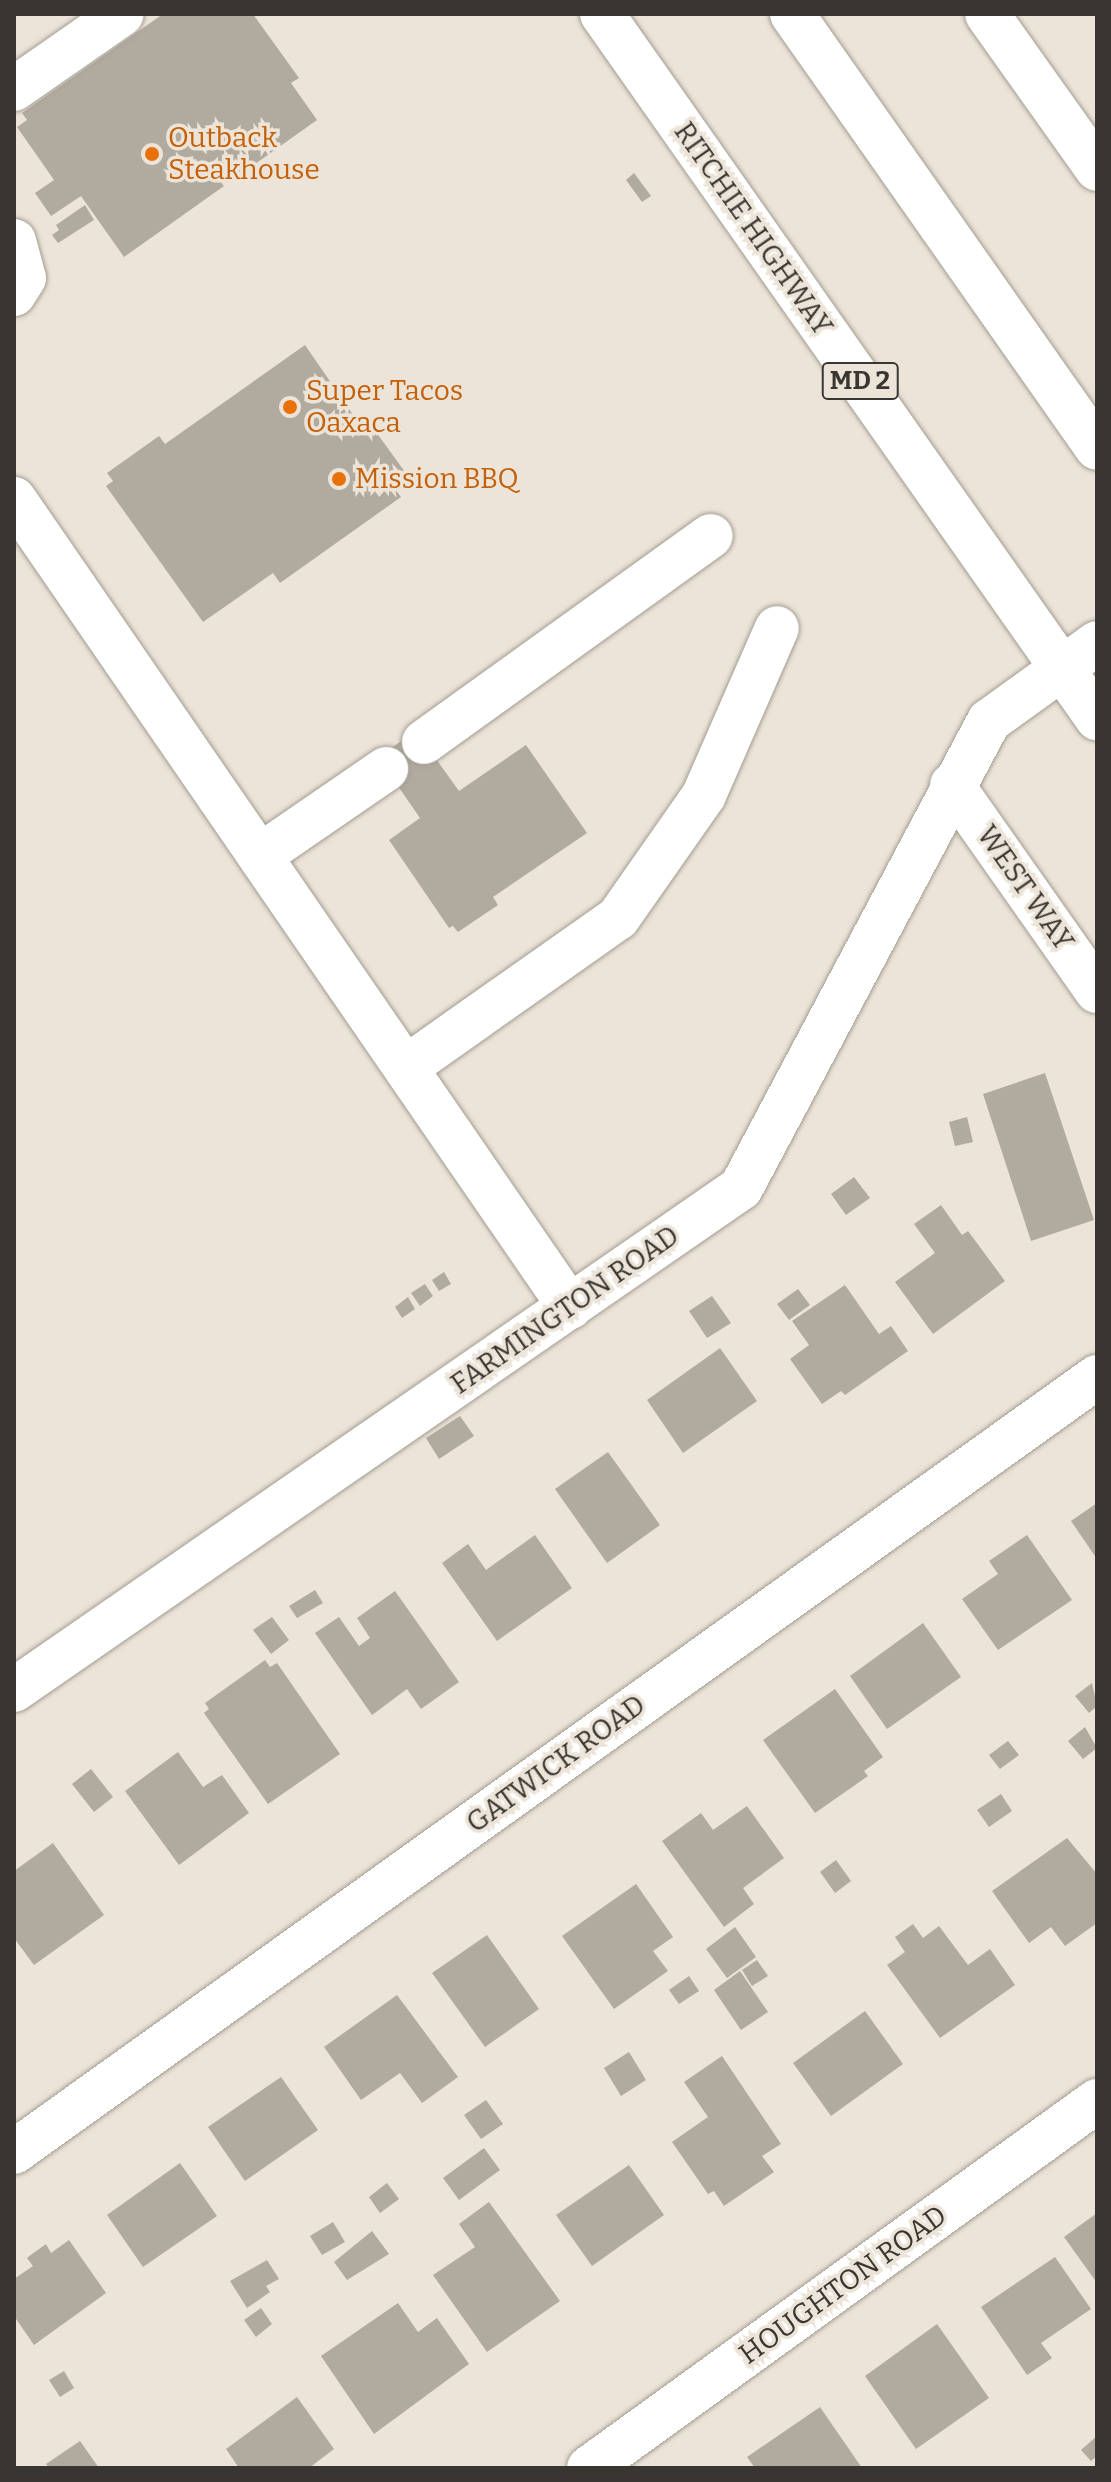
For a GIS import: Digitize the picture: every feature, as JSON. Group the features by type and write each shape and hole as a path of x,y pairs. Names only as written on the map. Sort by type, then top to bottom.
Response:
{"street":[{"path":"14,89 122,14"},
{"name":"RITCHIE HIGHWAY","path":"602,14 1097,718"},
{"path":"792,14 1097,448"},
{"path":"987,14 1097,169"},
{"path":"14,241 24,278 14,294"},
{"path":"14,499 408,1066 570,1307"},
{"path":"424,742 711,536"},
{"path":"408,1066 618,918 704,795 777,628"},
{"name":"FARMINGTON ROAD","path":"17,1681 741,1188 952,785 989,721 1097,643"},
{"path":"261,855 386,769"},
{"name":"WEST WAY","path":"952,785 1097,991"},
{"name":"GATWICK ROAD","path":"14,2152 1097,1377"},
{"name":"HOUGHTON ROAD","path":"589,2468 1097,2101"}],"building":[{"name":"Outback Steakhouse","path":"163,14 253,14 299,78 291,83 317,120 124,257 81,196 51,216 35,193 54,180 17,127 27,120 22,113"},
{"path":"634,173 651,196 642,202 626,180"},
{"path":"85,205 94,220 58,243 52,235 59,230 56,225"},
{"path":"305,345 356,419 363,414 405,472 395,489 401,497 280,583 273,573 203,622 106,486 113,481 107,473 159,436 165,444"},
{"path":"416,731 459,791 526,745 587,833 493,897 498,905 458,932 453,926 449,928 389,840 420,818 378,757"},
{"path":"1045,1073 1094,1220 1031,1241 983,1094"},
{"path":"967,1117 973,1142 955,1146 949,1122"},
{"path":"854,1177 870,1198 846,1215 831,1194"},
{"path":"941,1205 962,1235 968,1231 1005,1281 933,1334 895,1282 935,1253 914,1224"},
{"path":"444,1272 451,1284 439,1291 432,1280"},
{"path":"425,1284 433,1296 420,1306 411,1293"},
{"path":"845,1285 879,1334 891,1326 908,1351 845,1395 841,1391 822,1404 790,1359 809,1345 792,1321"},
{"path":"798,1289 810,1305 789,1320 777,1304"},
{"path":"712,1296 731,1323 707,1338 689,1311"},
{"path":"408,1297 415,1309 402,1318 395,1307"},
{"path":"720,1348 757,1401 683,1453 647,1400"},
{"path":"460,1416 474,1436 439,1459 426,1438"},
{"path":"608,1452 660,1525 607,1563 555,1489"},
{"path":"1097,1503 1097,1559 1071,1521"},
{"path":"535,1535 572,1588 497,1641 442,1563 468,1544 486,1570"},
{"path":"1027,1535 1072,1600 998,1650 962,1599 998,1574 989,1561"},
{"path":"315,1590 323,1603 297,1618 289,1606"},
{"path":"395,1591 459,1682 421,1709 407,1689 372,1715 315,1633 339,1617 359,1646 370,1638 357,1618"},
{"path":"272,1617 289,1640 271,1654 253,1630"},
{"path":"923,1623 961,1677 887,1729 850,1676"},
{"path":"265,1660 270,1667 277,1663 340,1754 268,1804 204,1713 209,1709 205,1703"},
{"path":"1092,1683 1097,1706 1089,1713 1075,1696"},
{"path":"835,1689 883,1757 864,1771 868,1776 815,1813 763,1740"},
{"path":"1085,1727 1097,1748 1083,1759 1068,1741"},
{"path":"1008,1741 1019,1755 1000,1769 989,1755"},
{"path":"178,1752 203,1787 222,1775 249,1813 179,1865 125,1791"},
{"path":"91,1769 113,1797 94,1812 72,1784"},
{"path":"1001,1794 1012,1811 989,1827 977,1810"},
{"path":"747,1806 784,1858 743,1888 754,1904 724,1927 662,1841 701,1813 713,1830"},
{"path":"1067,1838 1097,1874 1097,1923 1065,1946 1051,1927 1029,1943 992,1891"},
{"path":"53,1843 104,1915 34,1965 14,1938 14,1871"},
{"path":"836,1860 851,1881 835,1893 820,1872"},
{"path":"636,1884 673,1937 653,1951 668,1971 614,2009 562,1936"},
{"path":"913,1924 923,1938 939,1926 968,1965 990,1949 1015,1985 940,2038 887,1965 905,1952 895,1937"},
{"path":"735,1927 756,1957 727,1978 706,1949"},
{"path":"487,1935 539,2009 485,2047 432,1973"},
{"path":"757,1960 768,1976 752,1986 742,1970"},
{"path":"740,1971 768,2012 741,2030 714,1990"},
{"path":"689,1976 699,1991 679,2004 669,1990"},
{"path":"397,1995 458,2077 422,2103 400,2073 361,2100 324,2047"},
{"path":"865,2011 903,2064 831,2116 793,2063"},
{"path":"629,2052 646,2080 621,2096 604,2068"},
{"path":"722,2056 781,2144 762,2156 774,2172 724,2206 714,2191 708,2194 672,2142 708,2117 684,2082"},
{"path":"281,2077 318,2130 245,2181 208,2127"},
{"path":"486,2100 503,2124 481,2139 464,2115"},
{"path":"484,2148 500,2170 459,2200 443,2178"},
{"path":"180,2163 217,2216 143,2267 107,2215"},
{"path":"629,2165 664,2215 592,2266 556,2215"},
{"path":"387,2183 399,2199 380,2213 369,2197"},
{"path":"489,2202 560,2301 487,2352 433,2275 475,2247 459,2224"},
{"path":"1097,2213 1097,2283 1064,2237"},
{"path":"333,2222 345,2242 322,2255 310,2236"},
{"path":"372,2231 389,2254 347,2280 334,2262"},
{"path":"69,2240 106,2293 34,2345 14,2316 14,2279 33,2266 27,2258 46,2244 51,2253"},
{"path":"1055,2257 1091,2309 1041,2343 1052,2358 1027,2375 981,2307"},
{"path":"267,2260 279,2279 266,2286 270,2292 247,2308 230,2281"},
{"path":"398,2303 418,2332 437,2318 469,2364 374,2434 321,2356"},
{"path":"261,2308 272,2324 256,2337 244,2320"},
{"path":"937,2324 989,2398 916,2449 865,2376"},
{"path":"64,2371 74,2388 60,2397 49,2380"},
{"path":"297,2397 334,2449 309,2468 239,2468 226,2449"},
{"path":"820,2407 862,2468 755,2468 747,2457"},
{"path":"1097,2436 1097,2456 1091,2461 1081,2450"},
{"path":"80,2441 99,2468 49,2468 46,2464"}],"place":[{"name":"Outback Steakhouse","path":"152,154"},
{"name":"Super Tacos Oaxaca","path":"290,407"},
{"name":"Mission BBQ","path":"339,479"}]}
